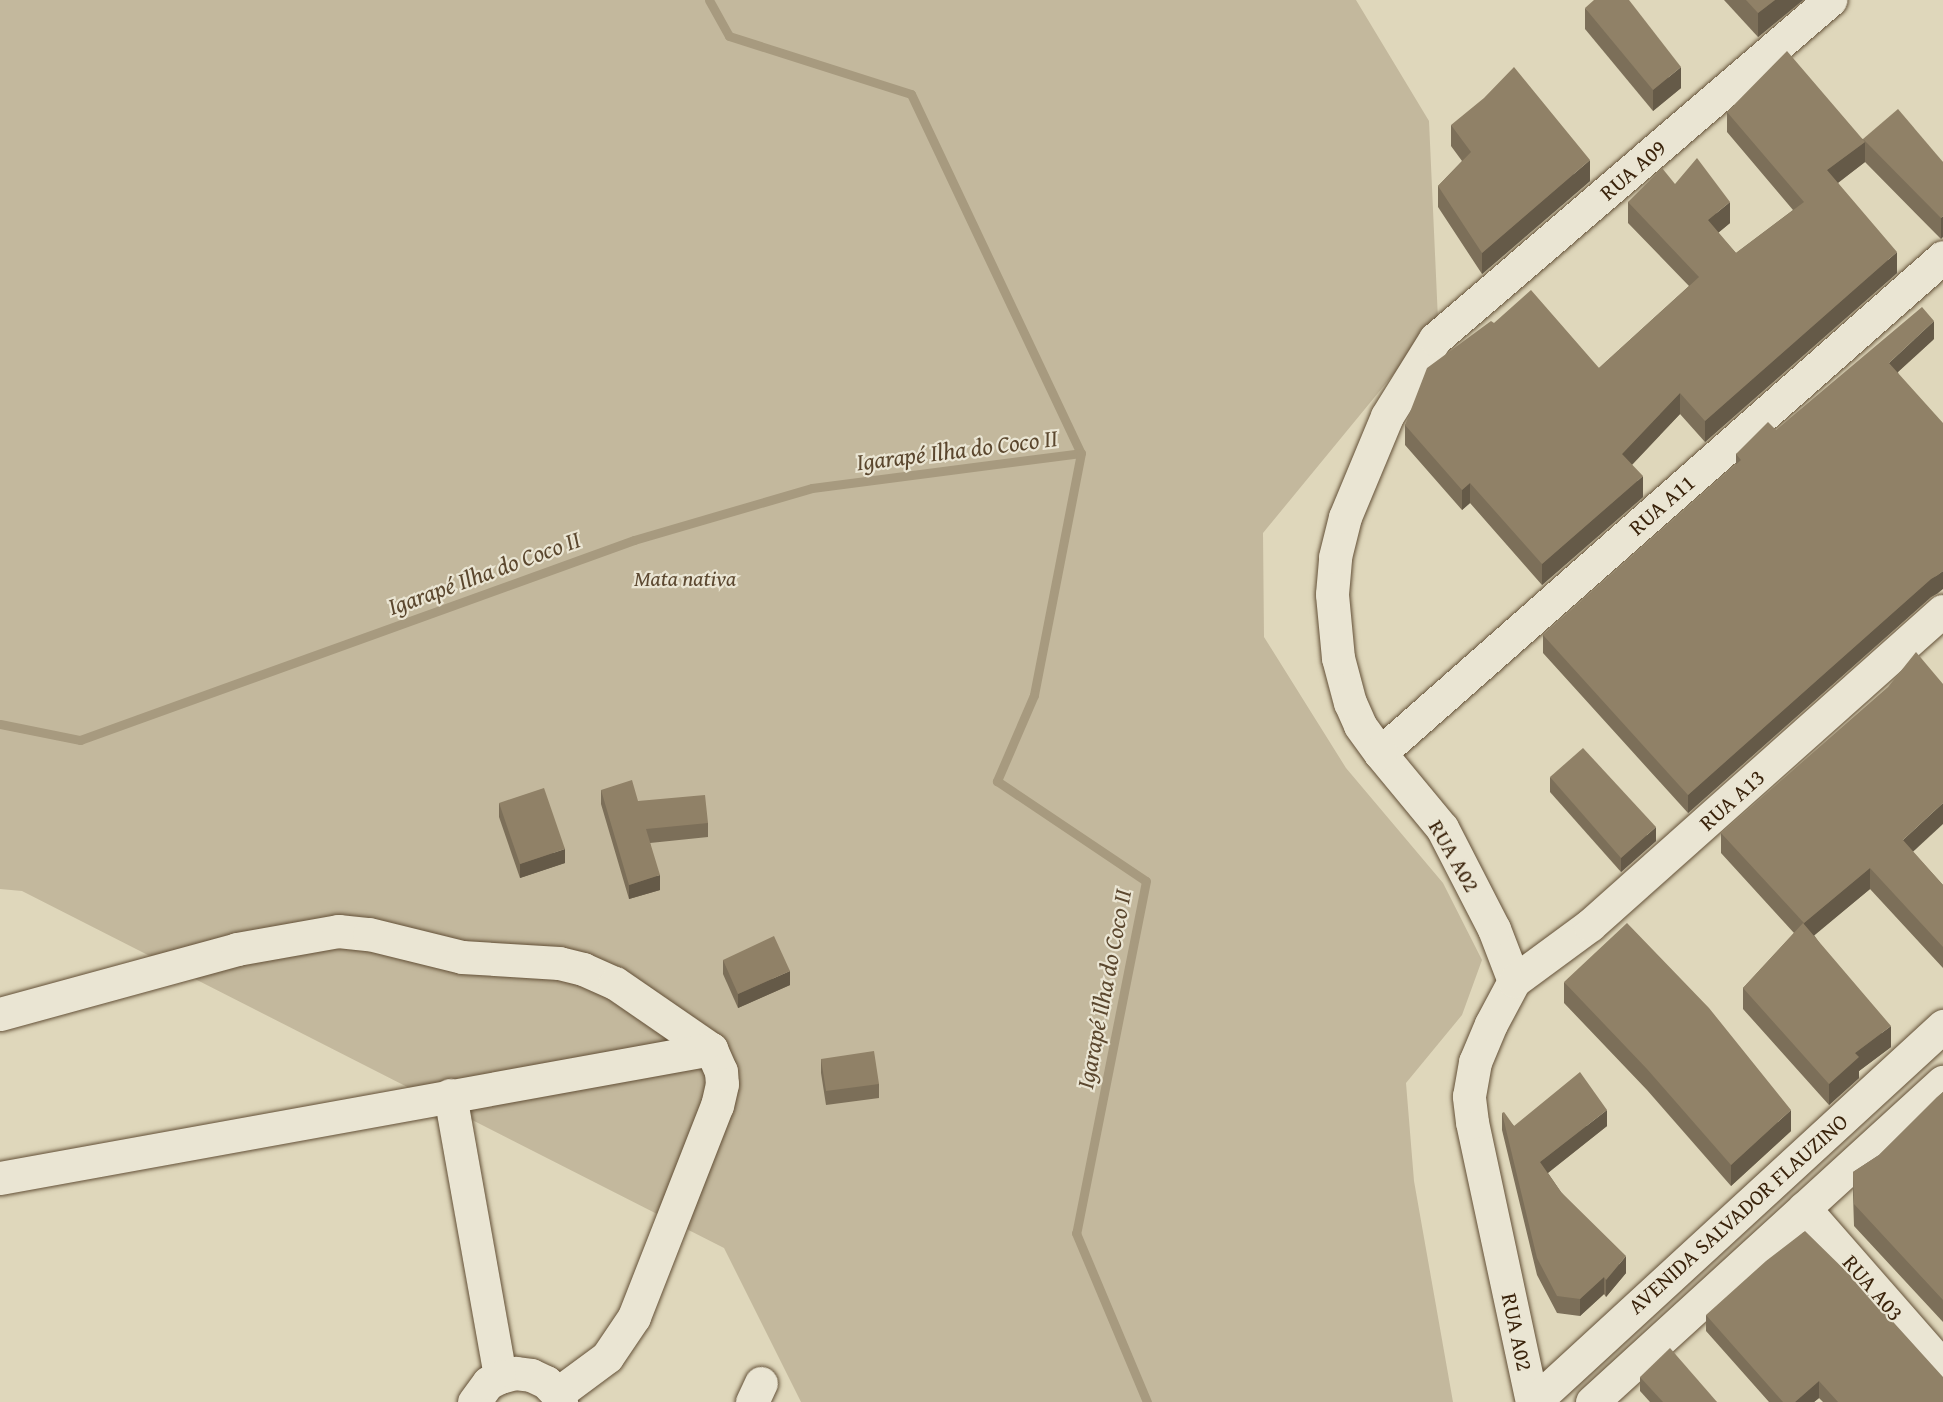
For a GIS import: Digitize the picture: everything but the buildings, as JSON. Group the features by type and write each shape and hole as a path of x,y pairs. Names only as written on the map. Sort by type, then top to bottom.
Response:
{"street":[{"name":"RUA A09","path":"1435,339 1830,0"},
{"name":"RUA A11","path":"1380,753 1943,257"},
{"name":"RUA A02","path":"1435,339 1387,416 1345,517 1335,557 1332,594 1338,658 1350,703 1360,725 1442,828 1494,929 1514,981 1491,1024 1476,1062 1469,1096 1472,1122 1533,1402"},
{"name":"RUA A13","path":"1514,981 1590,925 1943,611"},
{"path":"0,1014 237,949 338,931 369,934 462,957 559,963 583,969 615,983 711,1048 721,1071 722,1084 717,1105 634,1317 607,1357 559,1398 546,1382 531,1375 515,1373 488,1383 474,1402"},
{"name":"AVENIDA SALVADOR FLAUZINO","path":"1533,1402 1943,1026"},
{"path":"0,1178 711,1048"},
{"name":"AVENIDA SALVADOR FLAUZINO","path":"1592,1402 1943,1082"},
{"path":"450,1095 500,1377"},
{"name":"RUA A03","path":"1804,1208 1943,1367"}],"green space":[{"name":"Mata nativa","path":"0,0 1356,0 1429,121 1438,320 1263,533 1264,637 1346,768 1443,883 1482,960 1462,1015 1406,1083 1414,1181 1453,1402 801,1402 724,1248 22,891 0,889"}],"waterway":[{"path":"709,0 729,36 911,94 1081,453"},
{"name":"Igarapé Ilha do Coco II","path":"0,724 80,740 634,540 812,488 1081,453 1034,695 997,781 1146,881 1076,1233 1147,1402"}]}
